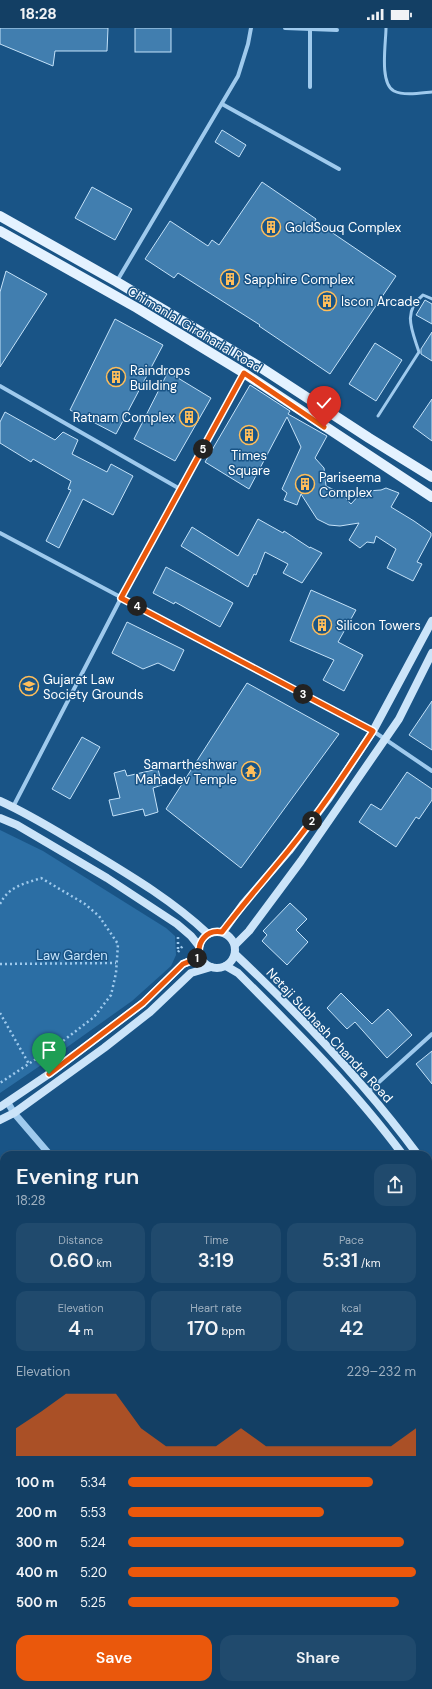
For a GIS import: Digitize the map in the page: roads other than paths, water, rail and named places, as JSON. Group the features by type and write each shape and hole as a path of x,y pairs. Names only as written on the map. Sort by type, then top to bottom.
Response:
{"main road":[{"name":"Chimanlal Girdharlal Road","path":"0,216 117,282 260,367 432,477"},
{"name":"Chimanlal Girdharlal Road","path":"0,231 137,308 244,373 432,497"},
{"path":"222,932 243,904 289,851 329,798 373,731 432,621"},
{"path":"235,945 249,931 301,861 384,740 398,719 432,653"},
{"path":"0,801 113,864 185,912 208,934"},
{"path":"0,818 17,825 107,878 178,924 199,946 200,957 207,965 216,968 226,966 234,959 235,945 231,937 222,932 218,931 208,934 199,946"},
{"name":"Netaji Subhash Chandra Road","path":"235,954 304,1022 368,1092 387,1113 415,1151"},
{"path":"0,1107 8,1103 97,1039 143,1003 183,964 200,957"},
{"name":"Netaji Subhash Chandra Road","path":"226,966 238,973 325,1061 377,1121 400,1151"},
{"path":"0,1120 14,1113 104,1048 150,1012 191,973 211,967"}],"street":[{"path":"117,282 238,76 248,44 250,28"},
{"path":"285,28 337,30"},
{"path":"310,29 310,87"},
{"path":"222,104 339,169"},
{"path":"13,807 121,598 244,373"},
{"path":"0,386 180,489"},
{"path":"0,533 373,731 384,740 432,771"},
{"path":"368,1092 432,1034"},
{"path":"8,1103 14,1113 47,1151"}],"lane":[{"path":"386,28 384,75 388,85 394,91 402,93 432,92"},
{"path":"378,416 419,352 410,314 416,301 423,295 432,299"}],"place":[{"name":"GoldSouq Complex","path":"271,227"},
{"name":"Sapphire Complex","path":"230,279"},
{"name":"Iscon Arcade","path":"327,301"},
{"name":"Raindrops Building","path":"116,377"},
{"name":"Ratnam Complex","path":"189,417"},
{"name":"Times Square","path":"249,435"},
{"name":"Pariseema Complex","path":"305,484"},
{"name":"Silicon Towers","path":"322,625"},
{"name":"Gujarat Law Society Grounds","path":"29,686"},
{"name":"Samartheshwar Mahadev Temple","path":"251,771"}],"park label":[{"name":"Law Garden","path":"72,955"}]}
